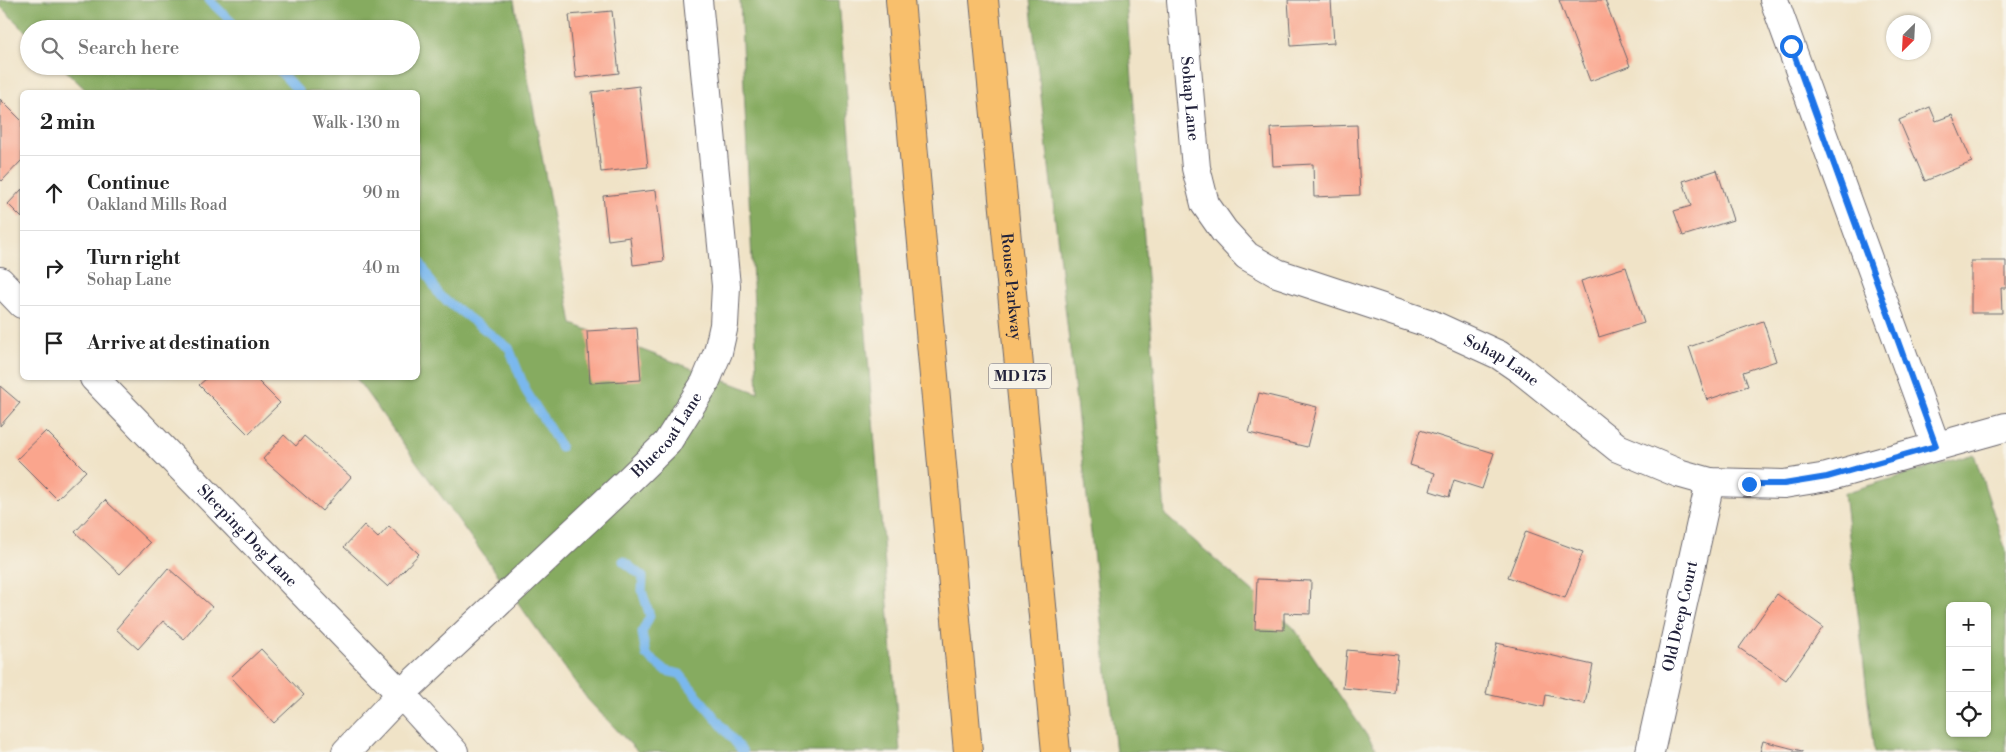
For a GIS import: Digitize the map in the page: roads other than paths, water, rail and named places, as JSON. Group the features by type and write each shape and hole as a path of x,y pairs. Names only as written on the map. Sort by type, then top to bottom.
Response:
{"main road":[{"path":"900,0 968,752"},
{"name":"Rouse Parkway","path":"984,0 1056,752"}],"street":[{"name":"Bluecoat Lane","path":"346,752 401,694 667,442 705,383 718,352 724,325 726,286 698,0"},
{"name":"Sohap Lane","path":"1181,0 1196,168 1205,204 1224,231 1247,256 1276,273 1431,324 1498,355 1521,370 1618,448 1678,473 1710,482 1784,484 1827,477 2006,427"},
{"path":"1774,0 1936,446"},
{"path":"0,281 20,302"},
{"name":"Sleeping Dog Lane","path":"96,380 401,694 454,752"},
{"name":"Old Deep Court","path":"1650,752 1710,482"}],"waterway":[{"path":"209,0 230,20"},
{"path":"283,75 297,90"},
{"path":"420,262 440,296 509,348 526,391 561,447"},
{"path":"623,561 643,577 642,591 650,616 642,632 646,655 666,671 680,674 743,752"}]}
